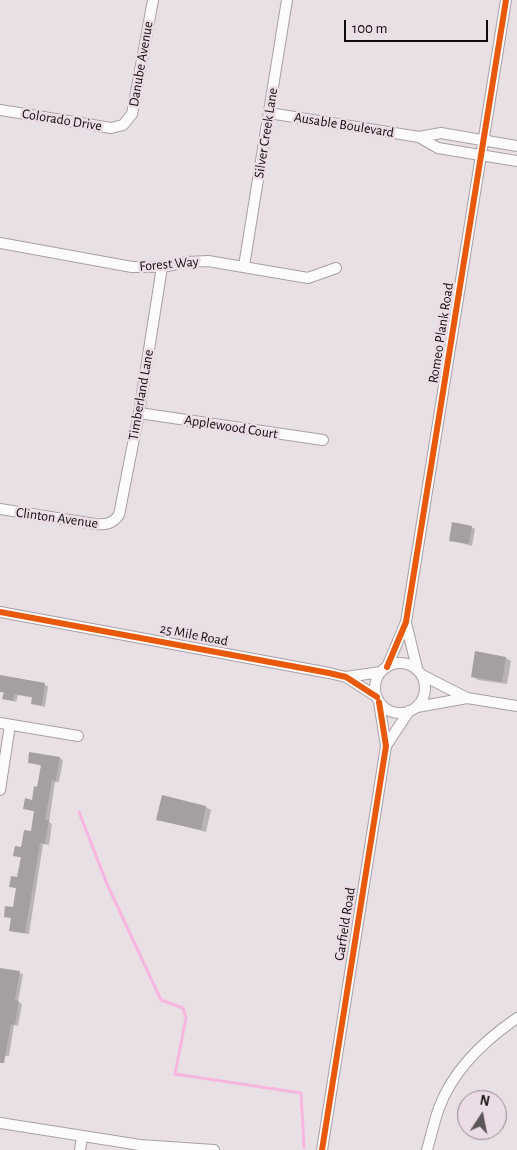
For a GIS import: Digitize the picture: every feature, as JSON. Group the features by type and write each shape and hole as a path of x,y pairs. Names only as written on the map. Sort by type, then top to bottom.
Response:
{"street":[{"name":"Danube Avenue","path":"123,124 132,114 153,0"},
{"name":"Silver Creek Lane","path":"244,266 287,0"},
{"name":"Romeo Plank Road","path":"384,669 406,622 506,0"},
{"name":"Colorado Drive","path":"0,110 111,128 123,124"},
{"name":"Ausable Boulevard","path":"269,113 419,137 441,133 517,146"},
{"name":"Ausable Boulevard","path":"419,137 438,148 517,162"},
{"name":"Forest Way","path":"0,243 132,267 162,267 187,262 208,261 308,278 336,268"},
{"name":"Timberland Lane","path":"114,522 119,515 139,413 162,267"},
{"name":"Applewood Court","path":"139,413 323,440"},
{"name":"Clinton Avenue","path":"0,509 95,524 106,525 114,522"},
{"name":"25 Mile Road","path":"0,612 346,677 384,669"},
{"name":"Romeo Plank Road","path":"406,622 420,672"},
{"path":"466,698 392,712 378,700 375,687 384,669 402,662 466,698 517,706"},
{"path":"413,709 425,692 420,672"},
{"name":"25 Mile Road","path":"346,677 378,700"},
{"name":"Garfield Road","path":"322,1150 386,746 378,700"},
{"name":"Garfield Road","path":"386,746 413,709"},
{"path":"0,790 5,724 78,736"},
{"path":"428,1150 439,1107 455,1078 472,1055 496,1032 517,1018"},
{"path":"0,1124 154,1147 214,1150"},
{"path":"80,1150 82,1136"}],"building":[{"path":"452,522 472,526 469,544 449,541"},
{"path":"475,651 506,657 502,682 471,677"},
{"path":"0,675 45,683 42,706 31,704 32,697 14,694 13,701 2,699 4,692 0,692"},
{"path":"29,752 60,757 56,781 52,780 45,820 49,820 45,844 40,843 25,933 9,931 11,918 4,917 5,906 13,907 16,888 9,887 11,876 17,877 21,857 13,856 15,846 21,847 24,830 31,831 34,811 23,809 25,798 32,800 34,786 37,787 41,765 28,763"},
{"path":"162,795 206,806 201,830 156,820"},
{"path":"0,968 20,971 15,1000 19,1001 15,1025 11,1024 4,1063 0,1063"}],"waterway":[{"path":"79,812 107,884 161,1000 183,1008 186,1018 175,1074 301,1093 304,1147"}],"cycle path":[{"path":"387,667 406,622 506,0"},
{"path":"0,612 329,673 346,677 377,697"},
{"path":"322,1150 386,746 379,702"}]}
